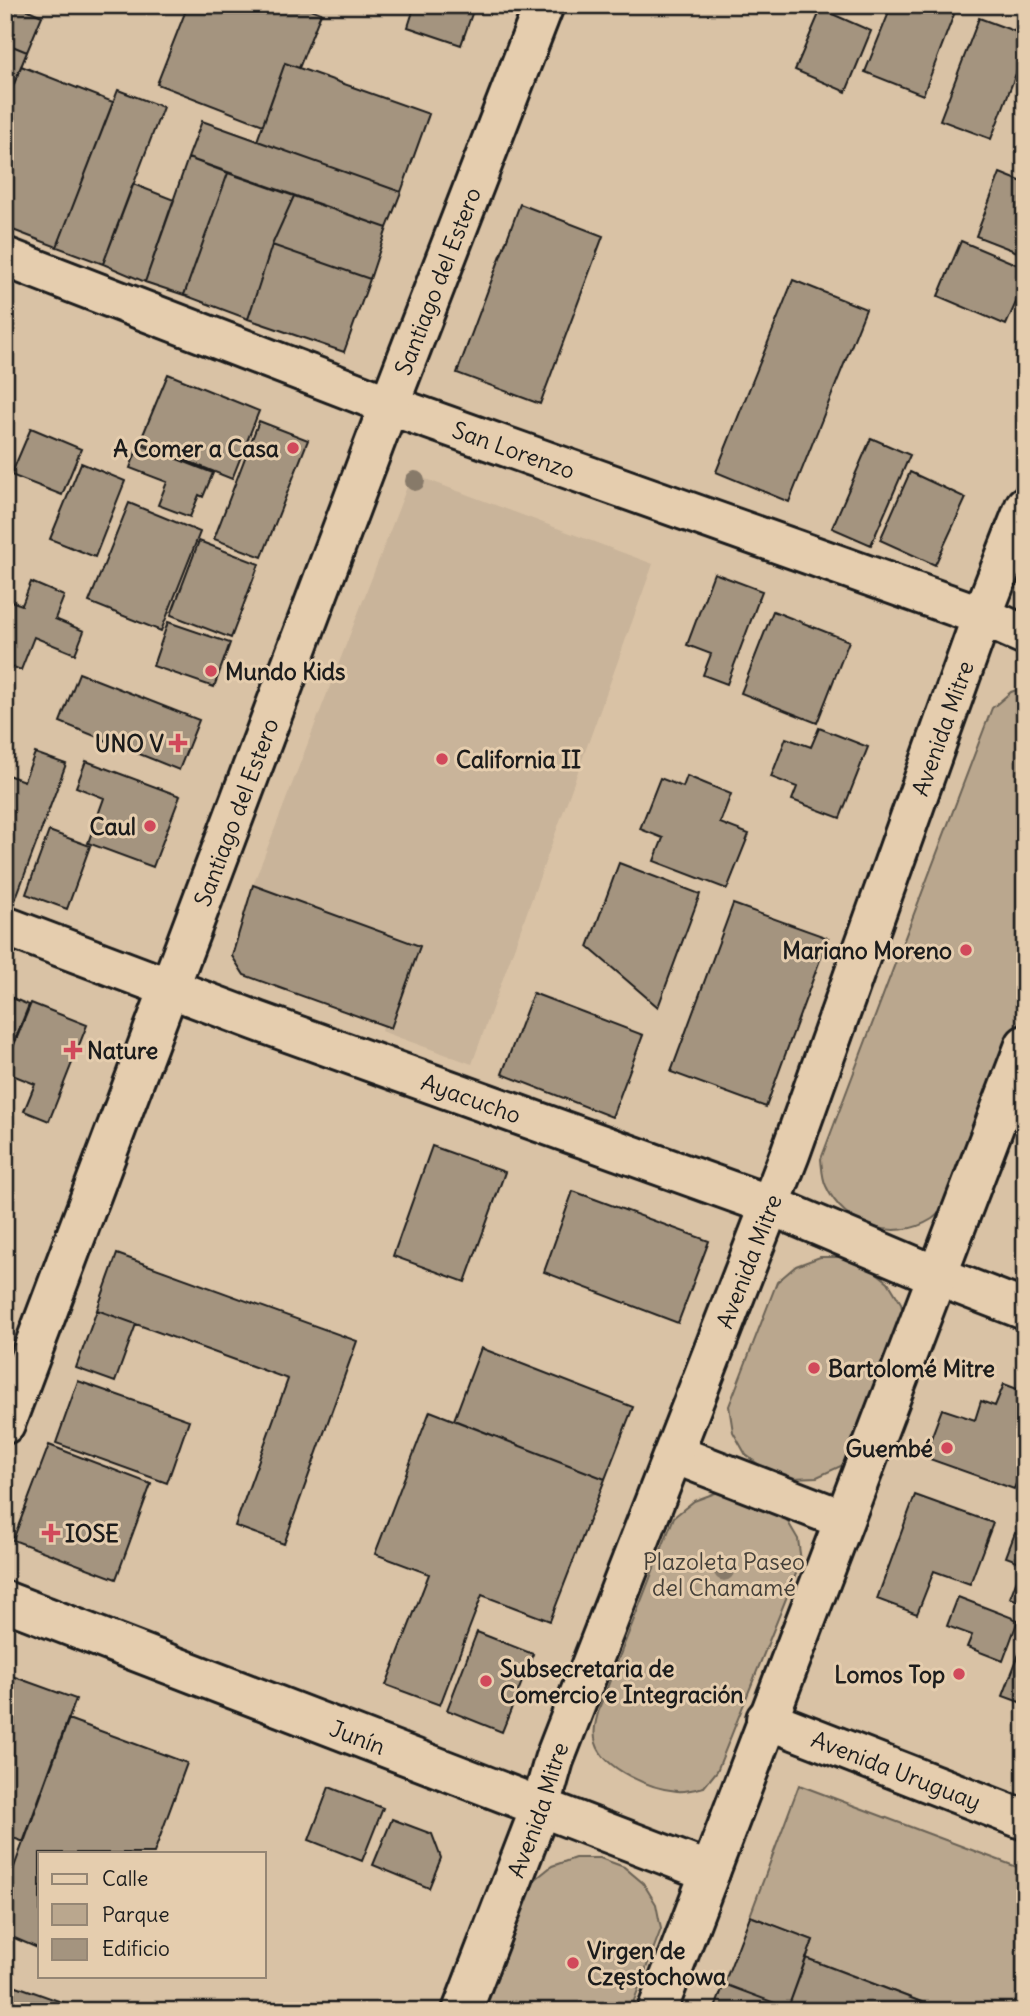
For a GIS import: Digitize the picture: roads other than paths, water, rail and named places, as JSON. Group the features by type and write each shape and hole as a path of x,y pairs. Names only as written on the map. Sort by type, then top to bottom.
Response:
{"street":[{"name":"Santiago del Estero","path":"5,1424 389,405 544,5"},
{"name":"San Lorenzo","path":"5,257 389,405 982,616 1025,635"},
{"name":"Avenida Mitre","path":"462,2011 541,1806 554,1760 771,1206 982,616 1025,506"},
{"name":"Ayacucho","path":"5,926 771,1206 1025,1310"},
{"path":"657,2011 842,1519 1025,1045"},
{"path":"674,1454 842,1519"},
{"name":"Junín","path":"5,1601 710,1872"},
{"name":"Avenida Uruguay","path":"766,1719 1025,1820"}],"place":[{"name":"A Comer a Casa","path":"293,448"},
{"name":"Mundo Kids","path":"211,671"},
{"name":"UNO V","path":"178,743"},
{"name":"California II","path":"442,759"},
{"name":"Caul","path":"150,826"},
{"name":"Mariano Moreno","path":"966,950"},
{"name":"Nature","path":"73,1050"},
{"name":"Bartolomé Mitre","path":"814,1368"},
{"name":"Guembé","path":"947,1448"},
{"name":"IOSE","path":"51,1533"},
{"name":"Lomos Top","path":"959,1674"},
{"name":"Subsecretaria de Comercio e Integración","path":"486,1681"},
{"name":"Virgen de Częstochowa","path":"573,1963"}],"park label":[{"name":"Plazoleta Paseo del Chamamé","path":"724,1574"}]}
